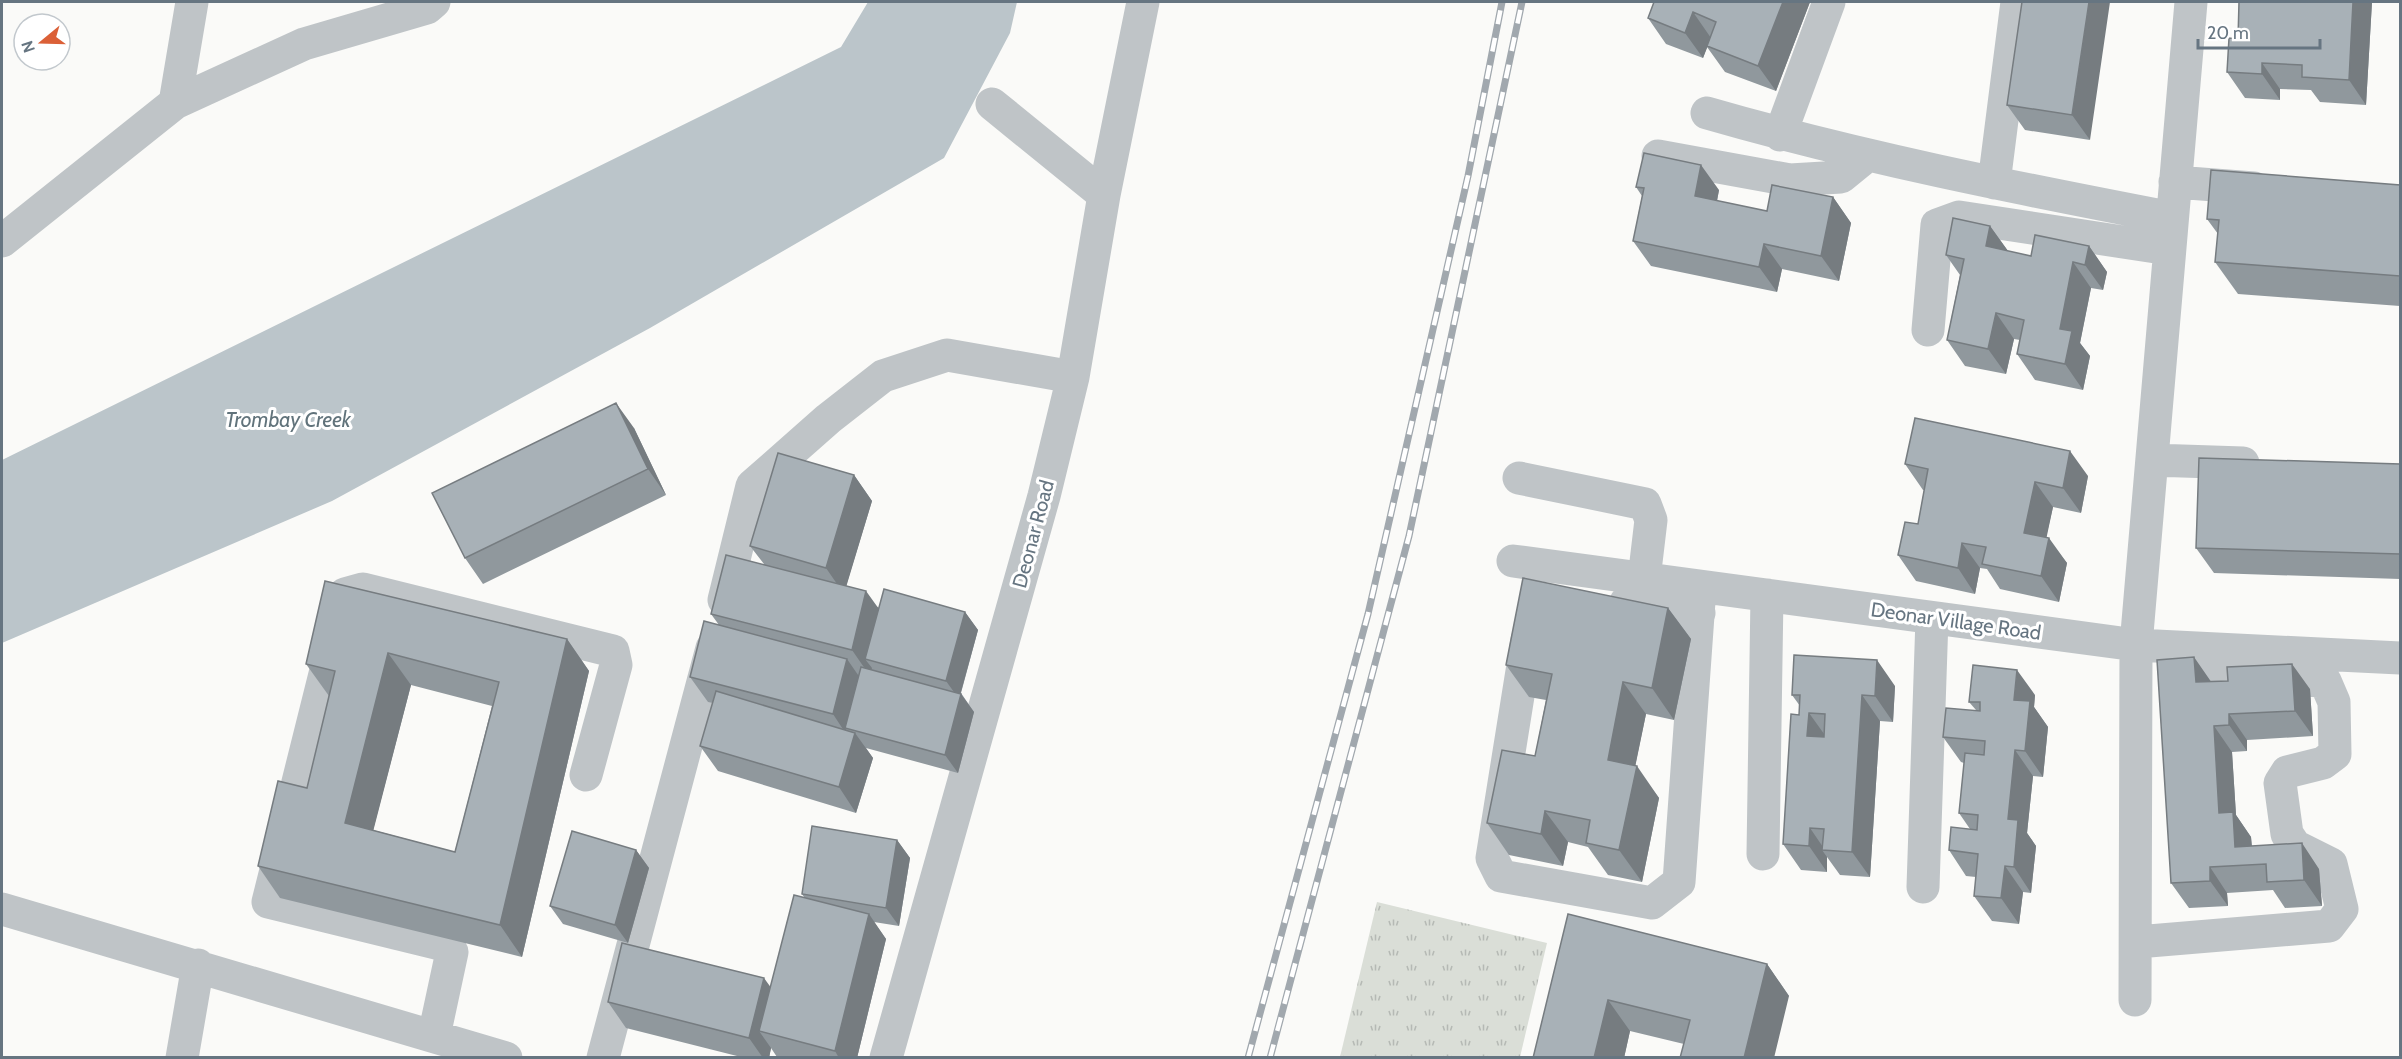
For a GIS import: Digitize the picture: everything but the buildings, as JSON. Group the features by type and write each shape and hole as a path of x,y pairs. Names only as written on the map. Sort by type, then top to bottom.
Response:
{"street":[{"path":"175,104 192,2"},
{"path":"2,240 175,104 304,44 427,8 434,2"},
{"name":"Deonar Road","path":"886,1058 1044,496 1073,378 1104,195 1143,2"},
{"path":"1780,135 1829,2"},
{"path":"1994,183 2017,2"},
{"path":"2135,1000 2137,942 2136,645 2191,2"},
{"path":"992,104 1104,195"},
{"path":"1707,113 1780,135 1994,183 2170,234"},
{"path":"1658,156 1790,180 1841,177 1868,154"},
{"path":"2175,182 2282,190"},
{"path":"1928,330 1937,225 1959,217 2170,234"},
{"path":"603,1058 677,786 752,486 828,418 884,376 947,355 1073,378"},
{"path":"2152,460 2270,464"},
{"path":"1519,478 1646,504 1652,520 1644,579"},
{"name":"Deonar Village Road","path":"1513,561 1644,579 1699,600 1767,596 2136,645 2400,658"},
{"path":"434,1036 452,952 448,946 268,902 345,594 363,589 613,651 616,665 586,775"},
{"path":"1554,592 1699,600 1679,882 1652,903 1501,876 1492,858 1540,602 1554,592"},
{"path":"1763,854 1767,596"},
{"path":"1923,887 1932,618"},
{"path":"2137,942 2329,926 2342,909 2331,864 2295,846 2287,834 2280,783 2287,772 2323,763 2335,754 2334,702 2325,681 2204,676"},
{"path":"2,909 198,965 506,1058"},
{"path":"182,1058 198,965"}],"green space":[{"path":"1377,902 1547,943 1520,1057 1340,1057"}],"water":[{"name":"Trombay Creek","path":"868,2 1017,2 1010,33 944,158 650,328 332,501 2,643 2,460 841,47"}],"railway":[{"path":"1248,1058 1368,614 1468,176 1502,2"},
{"path":"1270,1058 1409,536 1522,2"}]}
